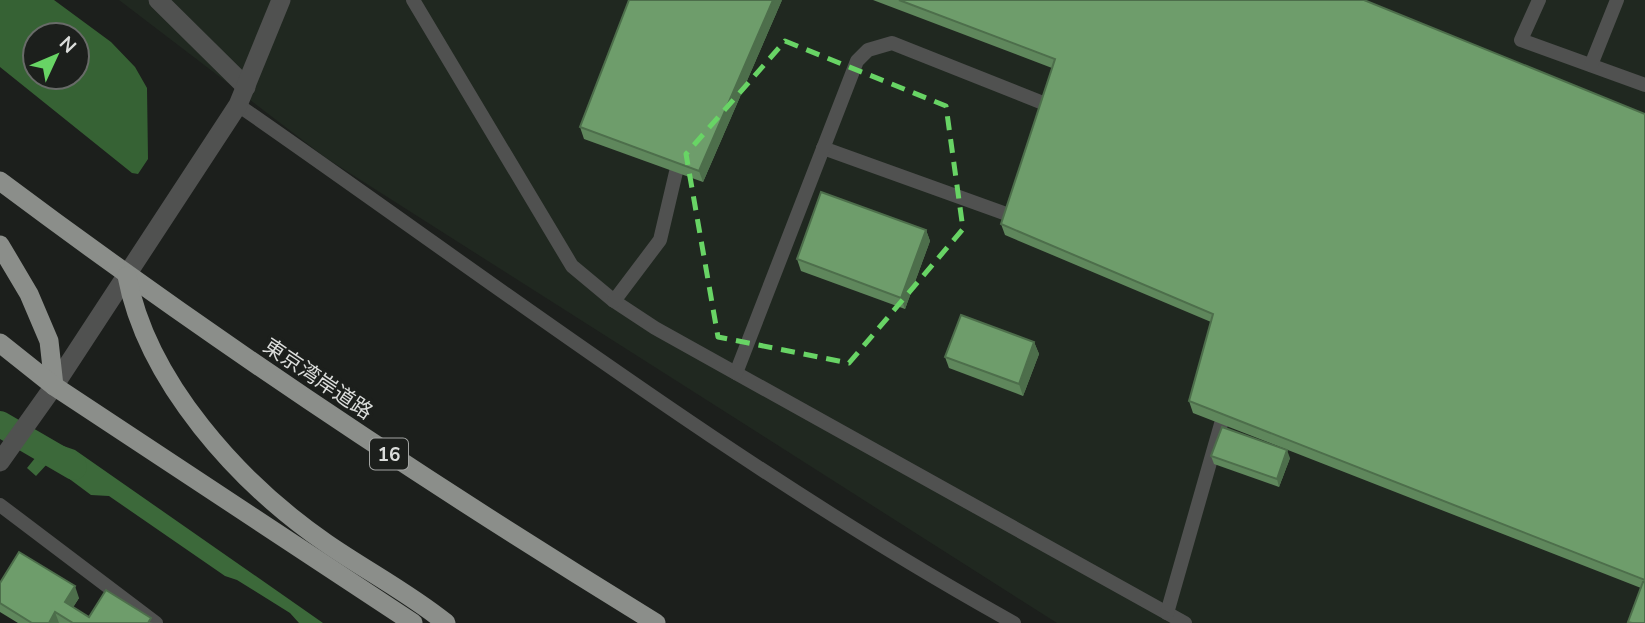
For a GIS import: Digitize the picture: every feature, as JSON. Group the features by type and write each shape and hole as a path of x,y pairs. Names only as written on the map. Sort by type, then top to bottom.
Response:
{"highway":[{"name":"東京湾岸道路","path":"0,180 127,276 415,471 656,623"},
{"path":"0,245 29,294 50,341 54,386"},
{"path":"127,276 132,304 156,359 206,431 236,466 303,526 446,623"},
{"path":"0,343 54,386 413,623"}],"street":[{"path":"158,0 246,87"},
{"path":"0,462 54,386 238,106 281,0"}],"lane":[{"path":"413,0 572,267 614,301 736,373 1185,623"},
{"path":"1539,0 1521,40 1645,85"},
{"path":"1591,65 1617,0"},
{"path":"736,373 857,61 879,45 892,43 1048,105"},
{"path":"238,106 732,448 963,595 1014,623"},
{"path":"823,148 1012,216"},
{"path":"614,301 660,240 676,172"},
{"path":"1167,613 1221,424"},
{"path":"0,505 156,623"}],"highlighted area":[{"path":"785,41 946,106 963,229 849,363 718,337 686,154"}],"shaded area":[{"path":"0,0 54,0 82,21 21,21 21,84 0,67"},
{"path":"119,0 1645,0 1645,623 1057,623 326,158"},
{"path":"91,27 111,42 135,67 147,88 148,159 138,174 132,173 30,91 91,91"},
{"path":"49,441 75,450 323,623 299,623 290,613 237,580 225,576 109,496 91,495 48,463 36,476 27,468"}],"building":[{"path":"629,0 773,0 699,171 580,127"},
{"path":"899,0 1364,0 1645,114 1645,580 1189,401 1213,314 1001,224 1055,59"},
{"path":"821,192 926,230 901,298 797,259"},
{"path":"961,315 1034,342 1019,384 945,357"},
{"path":"1222,427 1287,450 1277,479 1211,456"},
{"path":"19,552 75,586 65,602 89,617 106,590 151,618 148,623 73,623 55,612 49,623 32,623 0,603 0,583"},
{"path":"1643,582 1645,623 1628,622"}],"waterway":[{"path":"0,424 74,467"}]}
